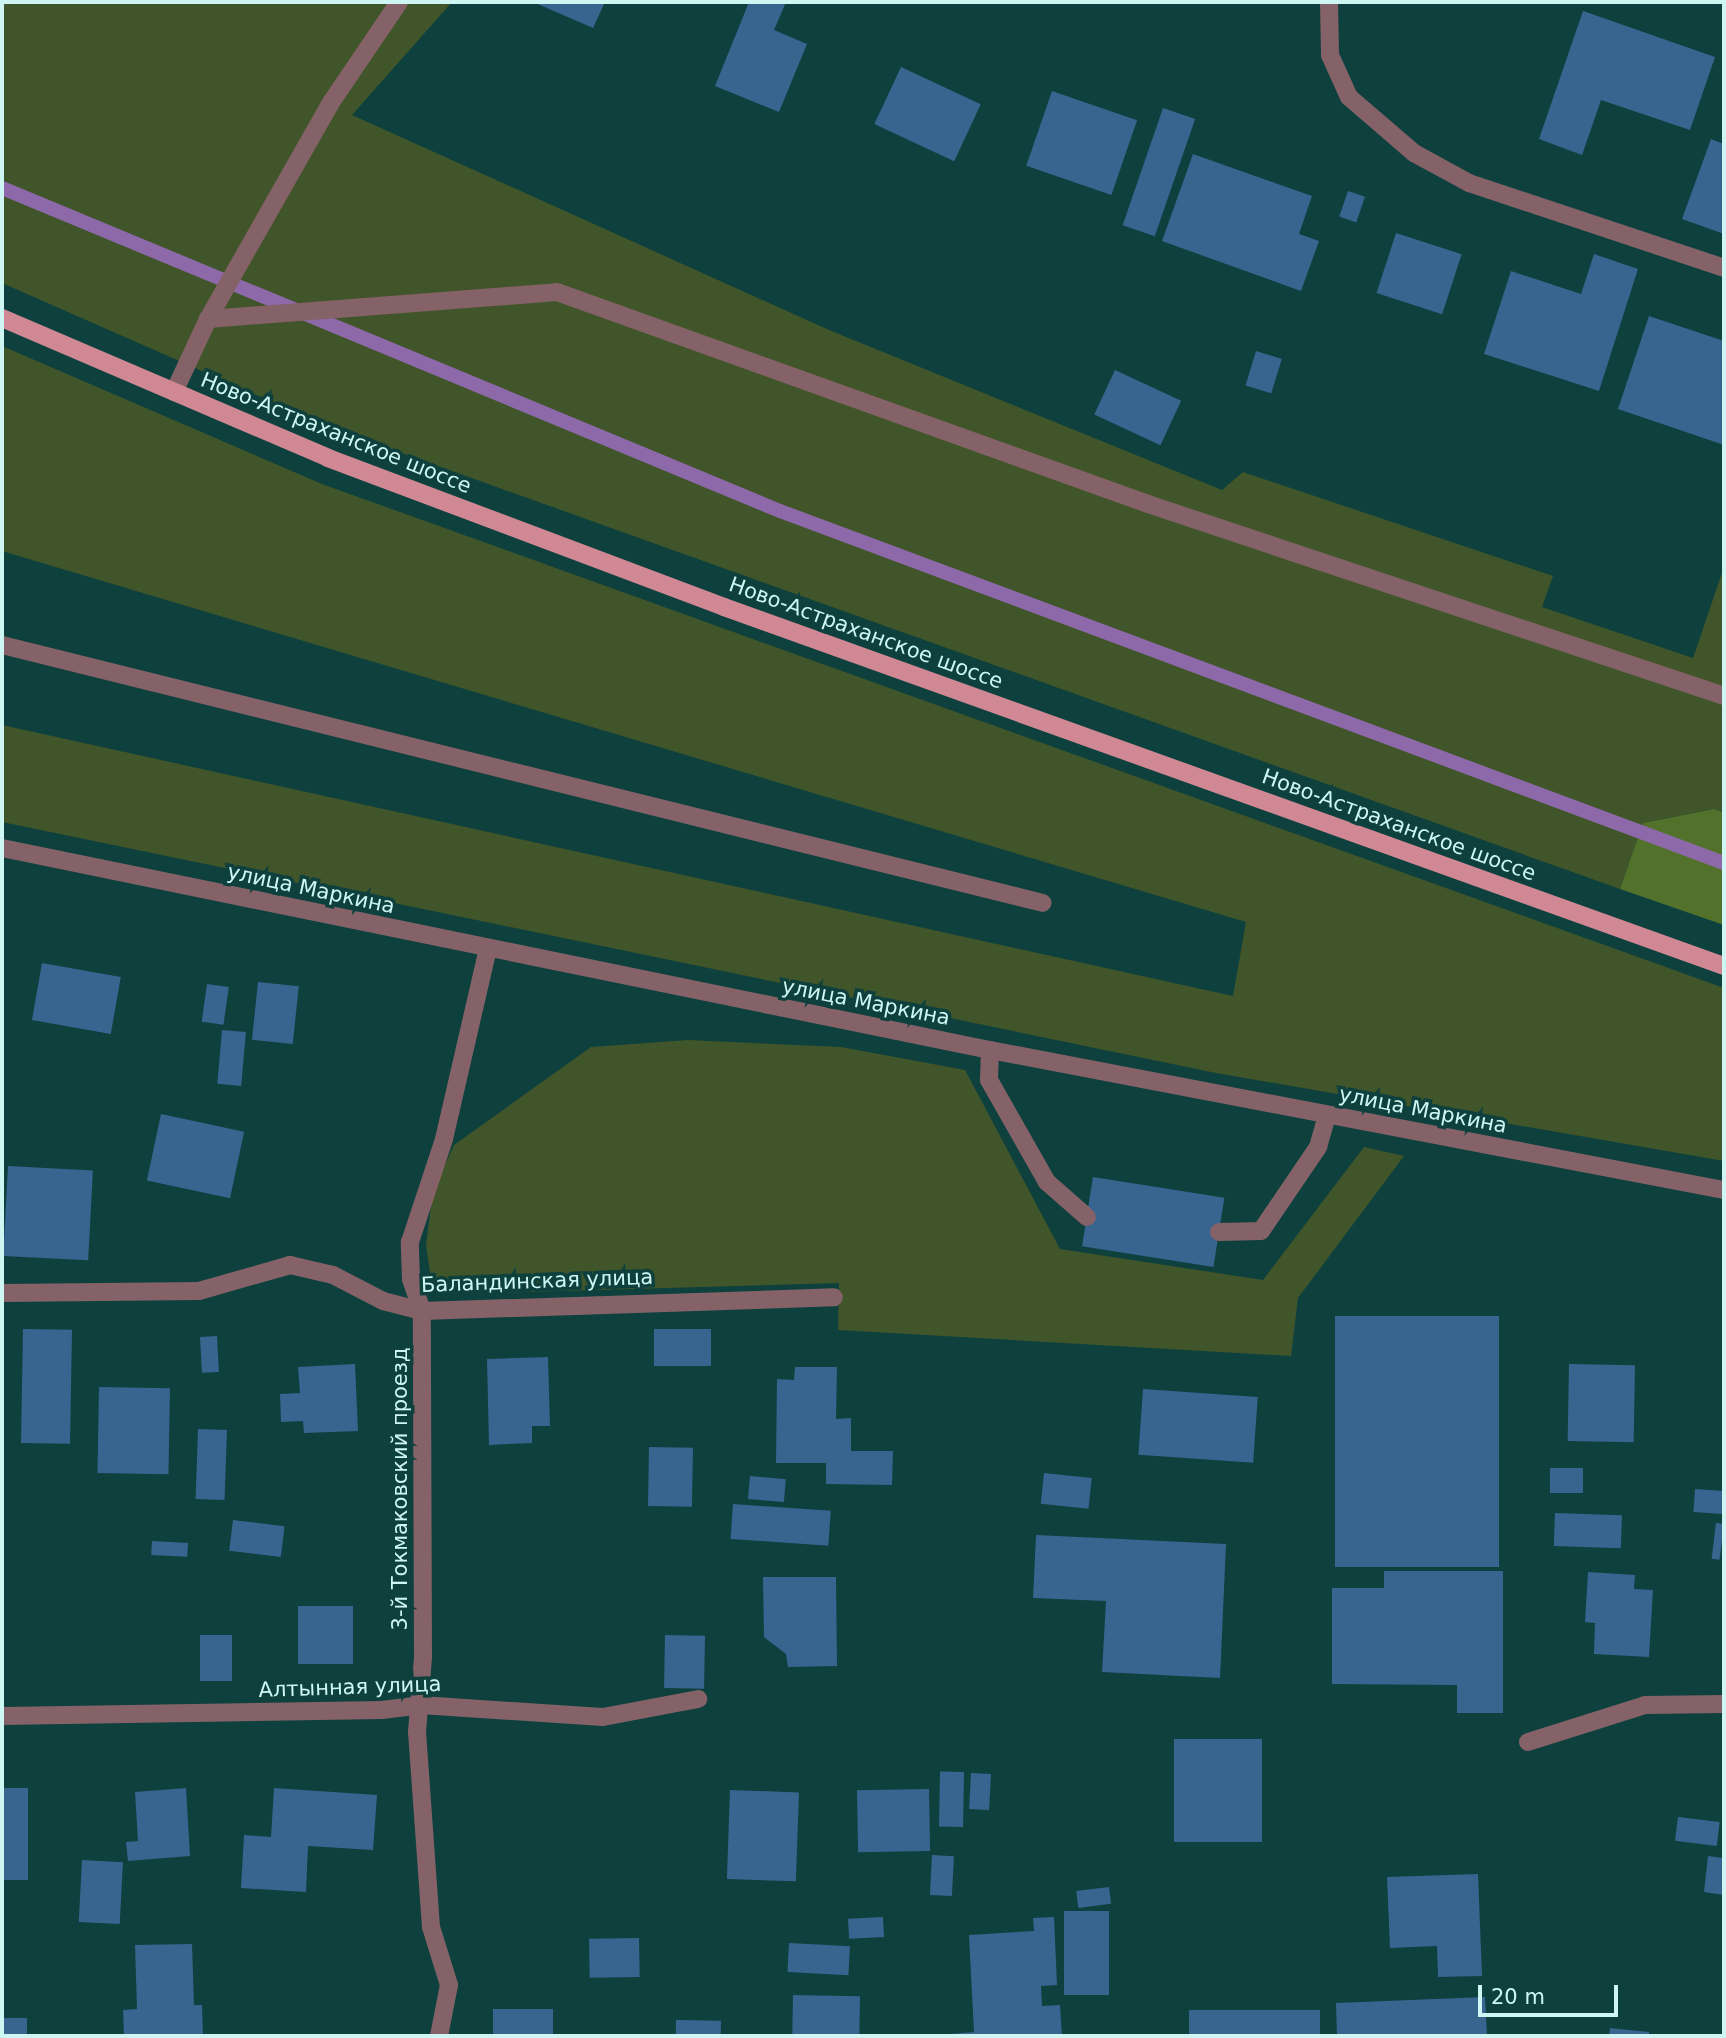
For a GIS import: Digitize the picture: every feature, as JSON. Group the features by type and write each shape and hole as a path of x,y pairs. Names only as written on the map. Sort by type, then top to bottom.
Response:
{"main road":[{"name":"Ново-Астраханское шоссе","path":"2,318 328,458 724,607 1724,966"}],"street":[{"path":"174,392 208,319 330,104 399,2"},
{"path":"1329,2 1330,55 1349,97 1414,153 1469,183 1724,268"},
{"path":"208,319 557,292 1148,503 1724,696"},
{"path":"2,645 1043,903"},
{"name":"улица Маркина","path":"2,848 990,1050 1724,1190"},
{"name":"3-й Токмаковский проезд","path":"439,2036 449,1985 431,1927 417,1732 421,1705 422,1311 411,1279 410,1242 444,1139 488,949"},
{"path":"990,1050 989,1080 1047,1182 1087,1217"},
{"path":"1219,1232 1261,1231 1318,1147 1327,1115"},
{"name":"Баландинская улица","path":"2,1293 199,1291 290,1265 332,1275 383,1301 422,1311 834,1297"},
{"name":"Алтынная улица","path":"2,1716 382,1710 421,1705 603,1717 698,1699"},
{"path":"1528,1742 1645,1705 1724,1704"}],"green space":[{"path":"2,2 452,2 352,115 829,330 1222,490 1243,472 1553,576 1542,607 1693,658 1724,567 1724,813 1714,809 1643,823 1620,889 329,427 2,283"},
{"path":"2,346 322,484 1724,988 1724,1161 1216,1073 2,822 2,725 1233,996 1246,922 2,551"},
{"path":"1714,809 1724,813 1724,925 1620,889 1643,823"},
{"path":"688,1040 841,1047 965,1070 1060,1249 1263,1280 1364,1147 1404,1156 1298,1298 1291,1356 838,1330 839,1283 456,1294 431,1279 426,1245 433,1191 454,1145 591,1047"}],"building":[{"path":"533,2 605,2 593,28"},
{"path":"749,2 786,2 774,30 807,44 779,112 715,86"},
{"path":"1583,11 1715,57 1690,130 1601,100 1582,155 1539,139"},
{"path":"901,67 981,104 954,161 874,124"},
{"path":"1052,91 1137,120 1111,195 1026,166"},
{"path":"1163,108 1195,119 1155,236 1123,225"},
{"path":"1711,139 1724,144 1724,234 1682,219"},
{"path":"1193,154 1312,196 1299,234 1319,241 1301,291 1162,241"},
{"path":"1348,191 1365,197 1356,222 1339,217"},
{"path":"1396,233 1462,254 1442,314 1377,293"},
{"path":"1594,254 1638,269 1599,391 1484,354 1511,271 1581,294"},
{"path":"1649,316 1724,341 1724,445 1618,409"},
{"path":"1256,351 1282,359 1271,393 1245,385"},
{"path":"1115,370 1181,401 1160,445 1094,414"},
{"path":"42,963 121,977 111,1034 32,1020"},
{"path":"258,982 299,986 293,1044 252,1040"},
{"path":"207,984 229,987 223,1025 202,1022"},
{"path":"222,1030 246,1032 241,1086 217,1084"},
{"path":"161,1114 244,1132 230,1198 147,1181"},
{"path":"8,1166 93,1170 88,1260 3,1256"},
{"path":"1093,1177 1224,1198 1213,1267 1082,1246"},
{"path":"1335,1316 1499,1316 1499,1567 1335,1567"},
{"path":"23,1329 72,1330 70,1444 21,1443"},
{"path":"654,1329 711,1329 711,1366 654,1366"},
{"path":"217,1336 219,1372 202,1373 200,1337"},
{"path":"548,1357 550,1426 532,1426 532,1443 489,1445 487,1359"},
{"path":"355,1364 358,1431 304,1433 303,1421 281,1422 280,1394 300,1393 298,1367"},
{"path":"1569,1364 1635,1365 1634,1442 1568,1441"},
{"path":"795,1367 837,1367 836,1419 851,1418 851,1451 893,1451 892,1485 826,1484 826,1463 776,1463 777,1379 794,1380"},
{"path":"99,1387 170,1388 168,1474 97,1473"},
{"path":"1143,1389 1258,1397 1253,1463 1138,1455"},
{"path":"198,1429 227,1430 225,1500 196,1499"},
{"path":"649,1447 693,1448 692,1507 648,1506"},
{"path":"1550,1468 1583,1468 1583,1493 1550,1493"},
{"path":"1044,1473 1092,1478 1088,1509 1041,1504"},
{"path":"750,1476 786,1479 784,1502 748,1499"},
{"path":"1695,1489 1724,1491 1722,1514 1693,1512"},
{"path":"733,1504 831,1511 828,1546 731,1539"},
{"path":"1555,1513 1622,1515 1621,1548 1554,1546"},
{"path":"233,1520 285,1526 281,1557 229,1551"},
{"path":"1716,1523 1724,1524 1720,1560 1712,1559"},
{"path":"1036,1535 1226,1544 1220,1678 1102,1672 1106,1601 1033,1598"},
{"path":"152,1541 188,1543 187,1557 151,1555"},
{"path":"1384,1571 1503,1571 1503,1713 1457,1713 1457,1685 1332,1684 1332,1588 1384,1588"},
{"path":"1588,1572 1635,1575 1634,1589 1653,1590 1649,1657 1594,1654 1595,1623 1585,1622"},
{"path":"763,1577 836,1577 837,1666 788,1667 786,1654 764,1637"},
{"path":"298,1606 353,1606 353,1664 298,1664"},
{"path":"200,1635 232,1635 232,1681 200,1681"},
{"path":"665,1635 705,1636 704,1689 664,1688"},
{"path":"1174,1739 1262,1739 1262,1842 1174,1842"},
{"path":"940,1772 964,1772 963,1827 939,1827"},
{"path":"971,1773 991,1774 989,1810 969,1809"},
{"path":"2,1788 28,1788 28,1880 2,1880"},
{"path":"186,1788 190,1856 128,1861 126,1842 138,1841 135,1792"},
{"path":"274,1788 377,1795 373,1850 308,1846 306,1892 241,1888 244,1835 271,1837"},
{"path":"929,1789 930,1851 858,1852 857,1790"},
{"path":"730,1790 799,1792 796,1881 727,1879"},
{"path":"1678,1817 1720,1822 1717,1846 1675,1841"},
{"path":"932,1855 954,1856 952,1896 930,1895"},
{"path":"1708,1856 1724,1858 1724,1895 1704,1892"},
{"path":"82,1860 123,1862 120,1924 79,1922"},
{"path":"1478,1874 1482,1976 1438,1977 1437,1946 1390,1948 1387,1877"},
{"path":"1109,1887 1111,1904 1078,1908 1076,1891"},
{"path":"1064,1911 1109,1911 1109,1995 1064,1995"},
{"path":"883,1917 884,1937 849,1939 848,1919"},
{"path":"1054,1917 1057,1985 1041,1986 1042,2006 1060,2005 1062,2036 927,2036 974,2032 969,1935 1034,1931 1033,1918"},
{"path":"639,1938 640,1977 590,1978 589,1939"},
{"path":"789,1943 850,1946 848,1975 787,1972"},
{"path":"192,1944 194,2005 202,2005 203,2036 124,2036 123,2010 137,2009 135,1945"},
{"path":"793,1995 860,1996 859,2036 792,2036"},
{"path":"1485,1997 1487,2036 1337,2036 1336,2003"},
{"path":"493,2009 553,2009 553,2036 493,2036"},
{"path":"1189,2010 1320,2010 1320,2036 1189,2036"},
{"path":"2,2018 27,2018 27,2036 2,2036"},
{"path":"676,2020 721,2021 721,2036 676,2036"},
{"path":"1610,2028 1649,2032 1649,2036 1609,2036"}],"waterway":[{"path":"2,188 780,511 1724,863"}]}
